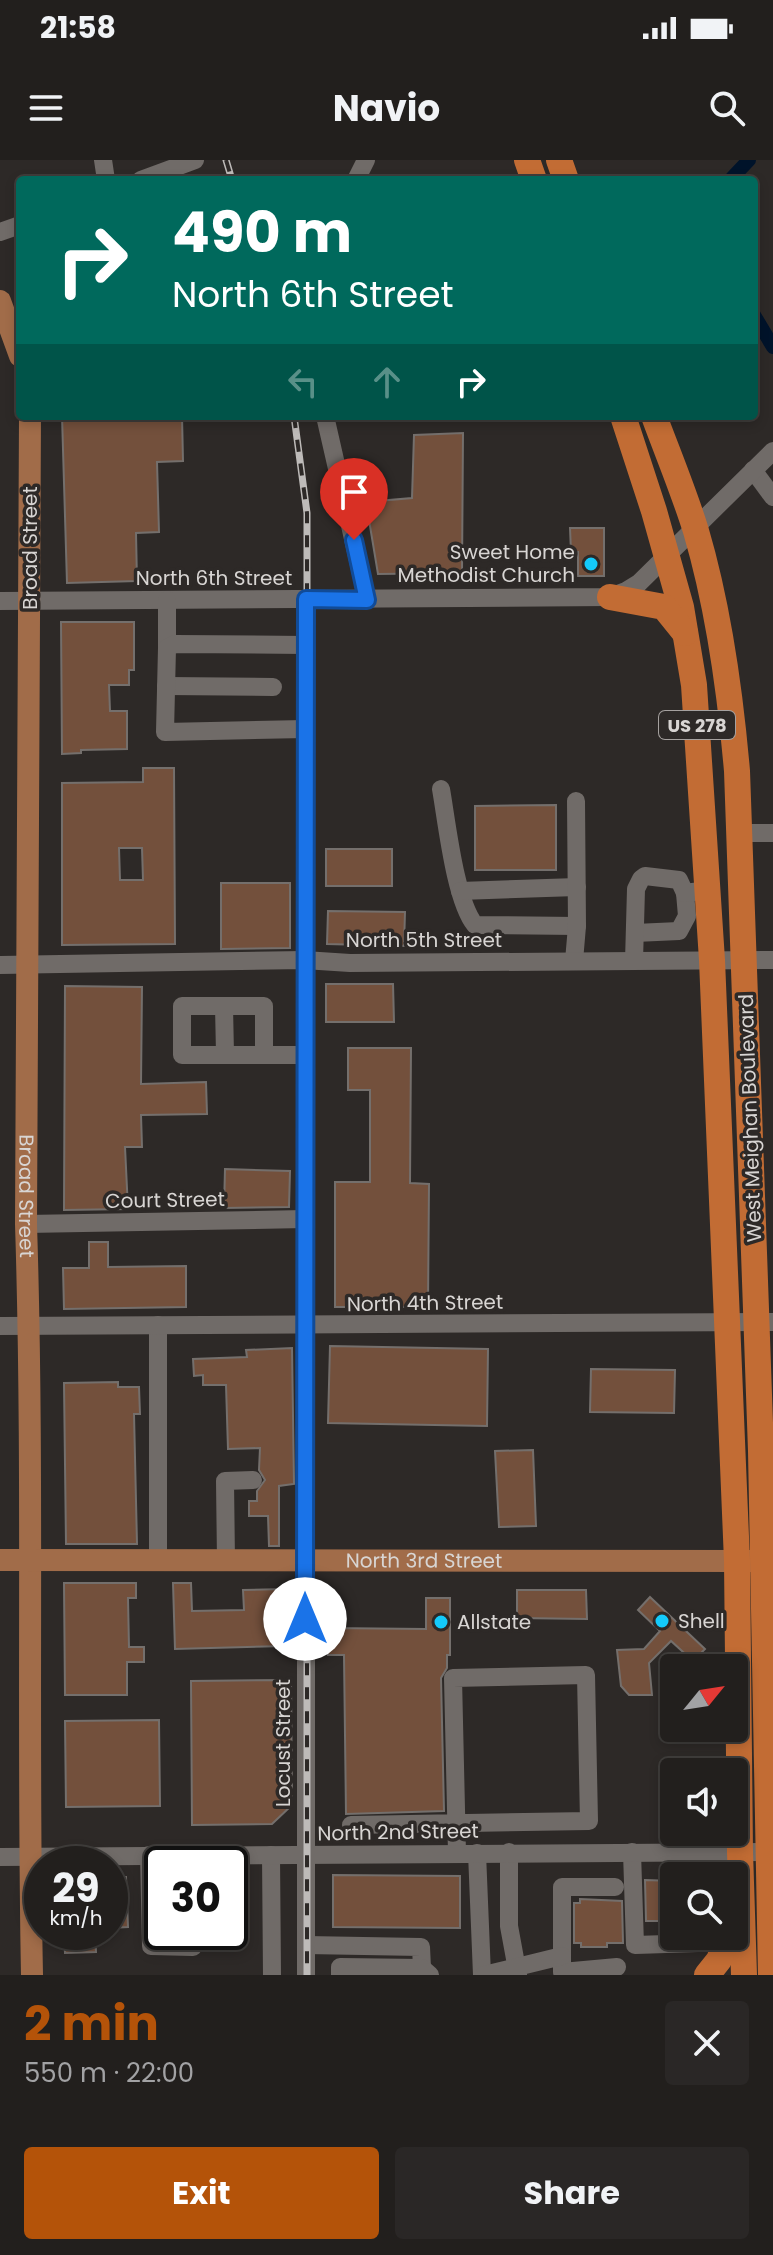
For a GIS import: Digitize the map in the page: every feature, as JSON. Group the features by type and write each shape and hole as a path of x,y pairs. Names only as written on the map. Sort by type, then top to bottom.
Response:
{"highway":[{"name":"West Meighan Boulevard","path":"624,420 667,556 686,634 694,685 696,892 712,960 727,1322 758,1561 767,1767 771,1975"},
{"name":"West Meighan Boulevard","path":"655,420 695,529 714,606 728,685 737,771 765,1322 758,1561 740,1852 744,1975"},
{"path":"610,597 664,607 686,634"},
{"path":"767,1767 773,1808"},
{"path":"739,1862 740,1852"},
{"path":"707,1975 723,1950"}],"main road":[{"path":"0,301 16,345"},
{"name":"Broad Street","path":"30,420 26,1224 30,1846"},
{"name":"North 3rd Street","path":"0,1560 758,1561"},
{"name":"Broad Street","path":"32,1950 32,1975"}],"street":[{"path":"152,176 195,160"},
{"path":"326,420 367,600"},
{"name":"North 6th Street","path":"0,601 610,597 639,583 773,451"},
{"path":"753,470 773,497"},
{"name":"Locust Street","path":"306,599 306,1975"},
{"path":"167,600 165,732 305,729"},
{"path":"167,648 175,644 306,645"},
{"path":"166,686 273,687"},
{"path":"441,789 460,891 471,920 481,927 577,926"},
{"path":"574,961 577,926 576,801"},
{"path":"739,833 773,833"},
{"path":"634,961 636,889 641,879 645,876 679,880 696,892 679,931 635,933"},
{"path":"460,891 577,887"},
{"name":"North 5th Street","path":"0,965 304,960 350,963 773,960"},
{"path":"264,1054 264,1006 182,1006 182,1055 304,1055"},
{"path":"224,1006 225,1054"},
{"name":"Court Street","path":"26,1224 305,1219"},
{"name":"North 4th Street","path":"0,1326 765,1322"},
{"path":"158,1325 158,1561"},
{"path":"226,1561 225,1481 253,1480"},
{"path":"351,1825 456,1823 589,1821 586,1675 453,1678 456,1823 457,1853"},
{"path":"509,1852 509,1926 517,1972"},
{"path":"558,1852 562,1887 562,1972 617,1967"},
{"path":"632,1852 635,1945 660,1944"},
{"name":"North 2nd Street","path":"248,1856 767,1852"},
{"path":"477,1853 483,1975 517,1972 562,1956"},
{"path":"271,1855 272,1975"},
{"name":"North 2nd Street","path":"0,1857 24,1856"},
{"path":"562,1887 615,1887"},
{"path":"306,1945 421,1947 426,1972 340,1967 340,1975"}],"building":[{"path":"62,420 182,420 183,461 157,462 159,532 136,533 137,581 67,583"},
{"path":"463,433 462,573 378,574 366,502 412,498 414,435"},
{"name":"Sweet Home Methodist Church","path":"570,528 604,528 604,576 578,576 578,552 571,552"},
{"path":"61,622 134,622 134,670 129,670 129,685 109,685 110,711 127,711 127,749 81,750 81,753 62,754"},
{"path":"143,768 174,768 175,944 62,945 62,783 143,782","holes":["119,848 142,848 143,880 120,880"]},
{"path":"556,805 556,870 475,870 475,806"},
{"path":"326,849 392,849 392,886 326,886"},
{"path":"221,883 290,883 290,948 221,949"},
{"path":"328,911 405,912 404,946 327,944"},
{"path":"326,984 393,984 394,1022 326,1022"},
{"path":"65,986 142,987 141,1084 206,1082 207,1114 141,1115 142,1147 125,1147 128,1209 64,1210"},
{"path":"348,1048 411,1048 410,1183 429,1184 428,1307 335,1307 335,1182 370,1182 370,1090 348,1090"},
{"path":"225,1169 290,1171 289,1207 224,1208"},
{"path":"89,1242 108,1242 108,1267 186,1266 186,1307 64,1309 63,1268 89,1268"},
{"path":"330,1346 488,1349 487,1426 328,1423"},
{"path":"292,1348 294,1484 279,1486 279,1546 269,1546 268,1516 249,1516 249,1501 257,1501 257,1491 265,1480 259,1470 260,1448 228,1449 226,1385 203,1385 203,1375 194,1376 193,1359 247,1357 246,1350"},
{"path":"591,1369 675,1370 674,1413 590,1412"},
{"path":"118,1382 118,1387 139,1387 140,1414 134,1414 137,1544 66,1544 64,1383"},
{"path":"533,1450 536,1526 499,1527 495,1451"},
{"path":"64,1583 136,1583 136,1598 128,1598 129,1647 144,1647 144,1662 127,1662 127,1695 65,1695"},
{"path":"173,1583 191,1583 192,1611 244,1610 243,1590 285,1589 286,1646 175,1649"},
{"path":"517,1590 586,1590 587,1619 517,1618"},
{"path":"650,1597 705,1649 700,1654 685,1654 671,1641 649,1663 652,1695 629,1695 621,1686 617,1650 644,1649 660,1631 638,1610"},
{"path":"426,1598 450,1598 450,1655 447,1655 447,1668 441,1678 444,1811 346,1814 344,1655 328,1655 328,1628 426,1629"},
{"path":"291,1680 292,1805 272,1824 192,1825 191,1681"},
{"path":"159,1720 160,1806 66,1807 65,1721"},
{"path":"333,1875 460,1876 460,1928 333,1927"},
{"path":"645,1880 660,1881 660,1921 646,1921"},
{"path":"580,1899 622,1901 623,1943 607,1943 607,1947 581,1947 581,1943 574,1943 574,1903 580,1903"},
{"path":"65,1950 96,1950 96,1952 65,1953"}],"waterway":[{"path":"734,176 749,160"},
{"path":"758,322 773,347"}],"railway":[{"path":"226,160 231,176"},
{"path":"295,420 307,513 307,1975"}],"place":[{"name":"Sweet Home Methodist Church","path":"591,564"},
{"name":"Shell","path":"662,1621"},
{"name":"Allstate","path":"441,1622"}],"route":[{"path":"305,1619 306,599 367,600 354,540"}]}
